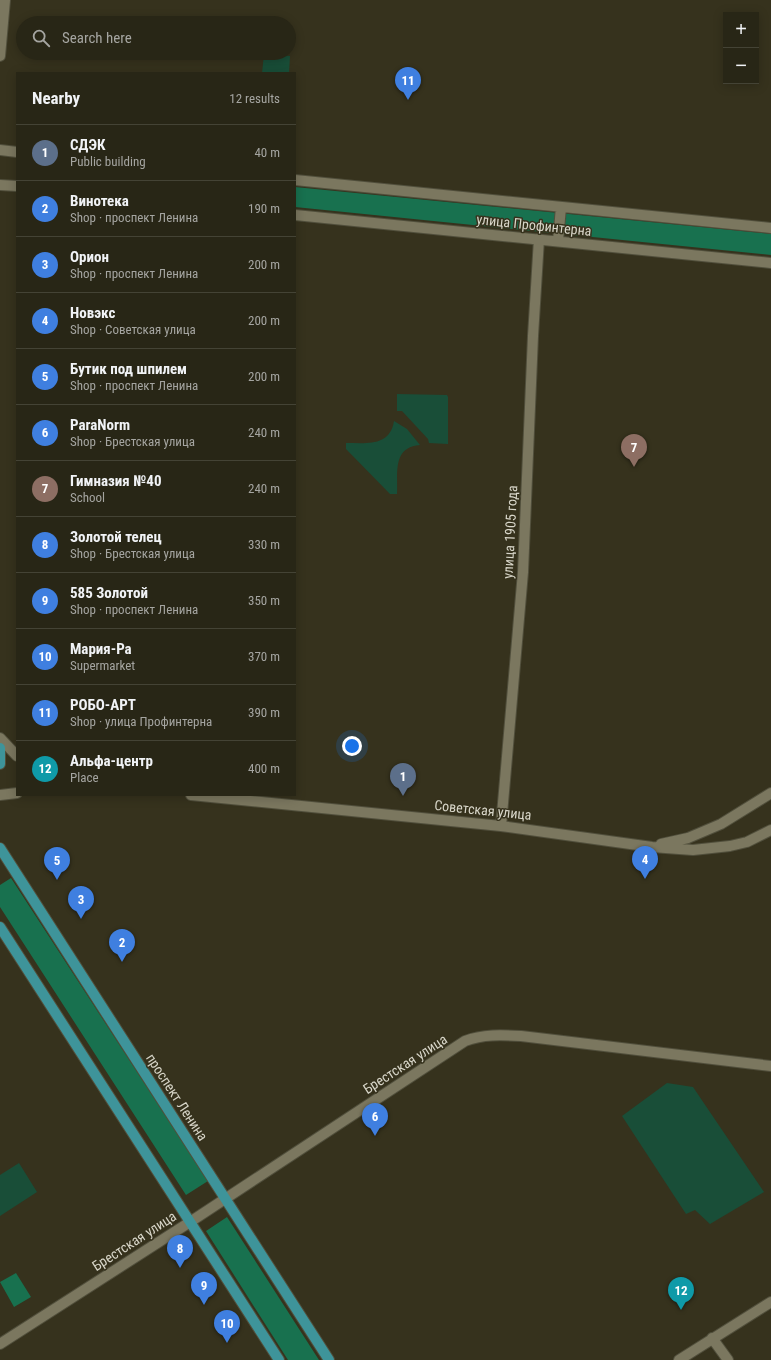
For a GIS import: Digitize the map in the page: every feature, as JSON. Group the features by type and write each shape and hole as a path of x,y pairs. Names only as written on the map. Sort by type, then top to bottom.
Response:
{"main road":[{"path":"0,748 0,764"},
{"name":"проспект Ленина","path":"0,848 330,1360"},
{"path":"0,927 279,1360"}],"street":[{"path":"0,56 5,0"},
{"path":"0,150 16,152"},
{"name":"улица Профинтерна","path":"296,180 771,228"},
{"path":"0,185 16,186"},
{"path":"558,241 561,207"},
{"name":"улица Профинтерна","path":"296,215 771,262"},
{"name":"улица 1905 года","path":"501,826 523,572 539,239"},
{"path":"0,738 16,755"},
{"path":"0,795 16,793"},
{"name":"Советская улица","path":"652,847 688,838 721,824 771,793"},
{"name":"Советская улица","path":"201,796 501,826 652,847 693,850 730,846 746,842 771,830"},
{"name":"Брестская улица","path":"0,1344 190,1222 465,1041 484,1036 521,1036 771,1066"},
{"path":"679,1360 771,1302"},
{"path":"712,1338 728,1360"}],"green space":[{"path":"263,60 290,60 289,72 262,72"},
{"path":"296,187 771,234 771,255 296,207"},
{"path":"397,394 447,395 448,444 429,443 428,439 402,411 397,411"},
{"path":"394,421 407,429 420,445 411,447 401,456 397,470 397,494 390,494 346,449 346,443 376,442 388,435 392,429"},
{"path":"11,878 208,1181 186,1195 0,907 0,885"},
{"path":"667,1083 693,1087 764,1192 710,1224 695,1210 686,1214 622,1116"},
{"path":"19,1163 37,1192 0,1216 0,1175"},
{"path":"227,1217 319,1360 288,1360 206,1231"},
{"path":"16,1273 31,1297 14,1307 0,1282"}],"place":[{"name":"РОБО-АРТ","path":"408,100"},
{"name":"Гимназия №40","path":"634,467"},
{"name":"СДЭК","path":"403,796"},
{"name":"Новэкс","path":"645,879"},
{"name":"Бутик под шпилем","path":"57,880"},
{"name":"Орион","path":"81,919"},
{"name":"Винотека","path":"122,962"},
{"name":"ParaNorm","path":"375,1136"},
{"name":"Золотой телец","path":"180,1268"},
{"name":"585 Золотой","path":"204,1305"},
{"name":"Альфа-центр","path":"681,1310"},
{"name":"Мария-Ра","path":"227,1343"}]}
